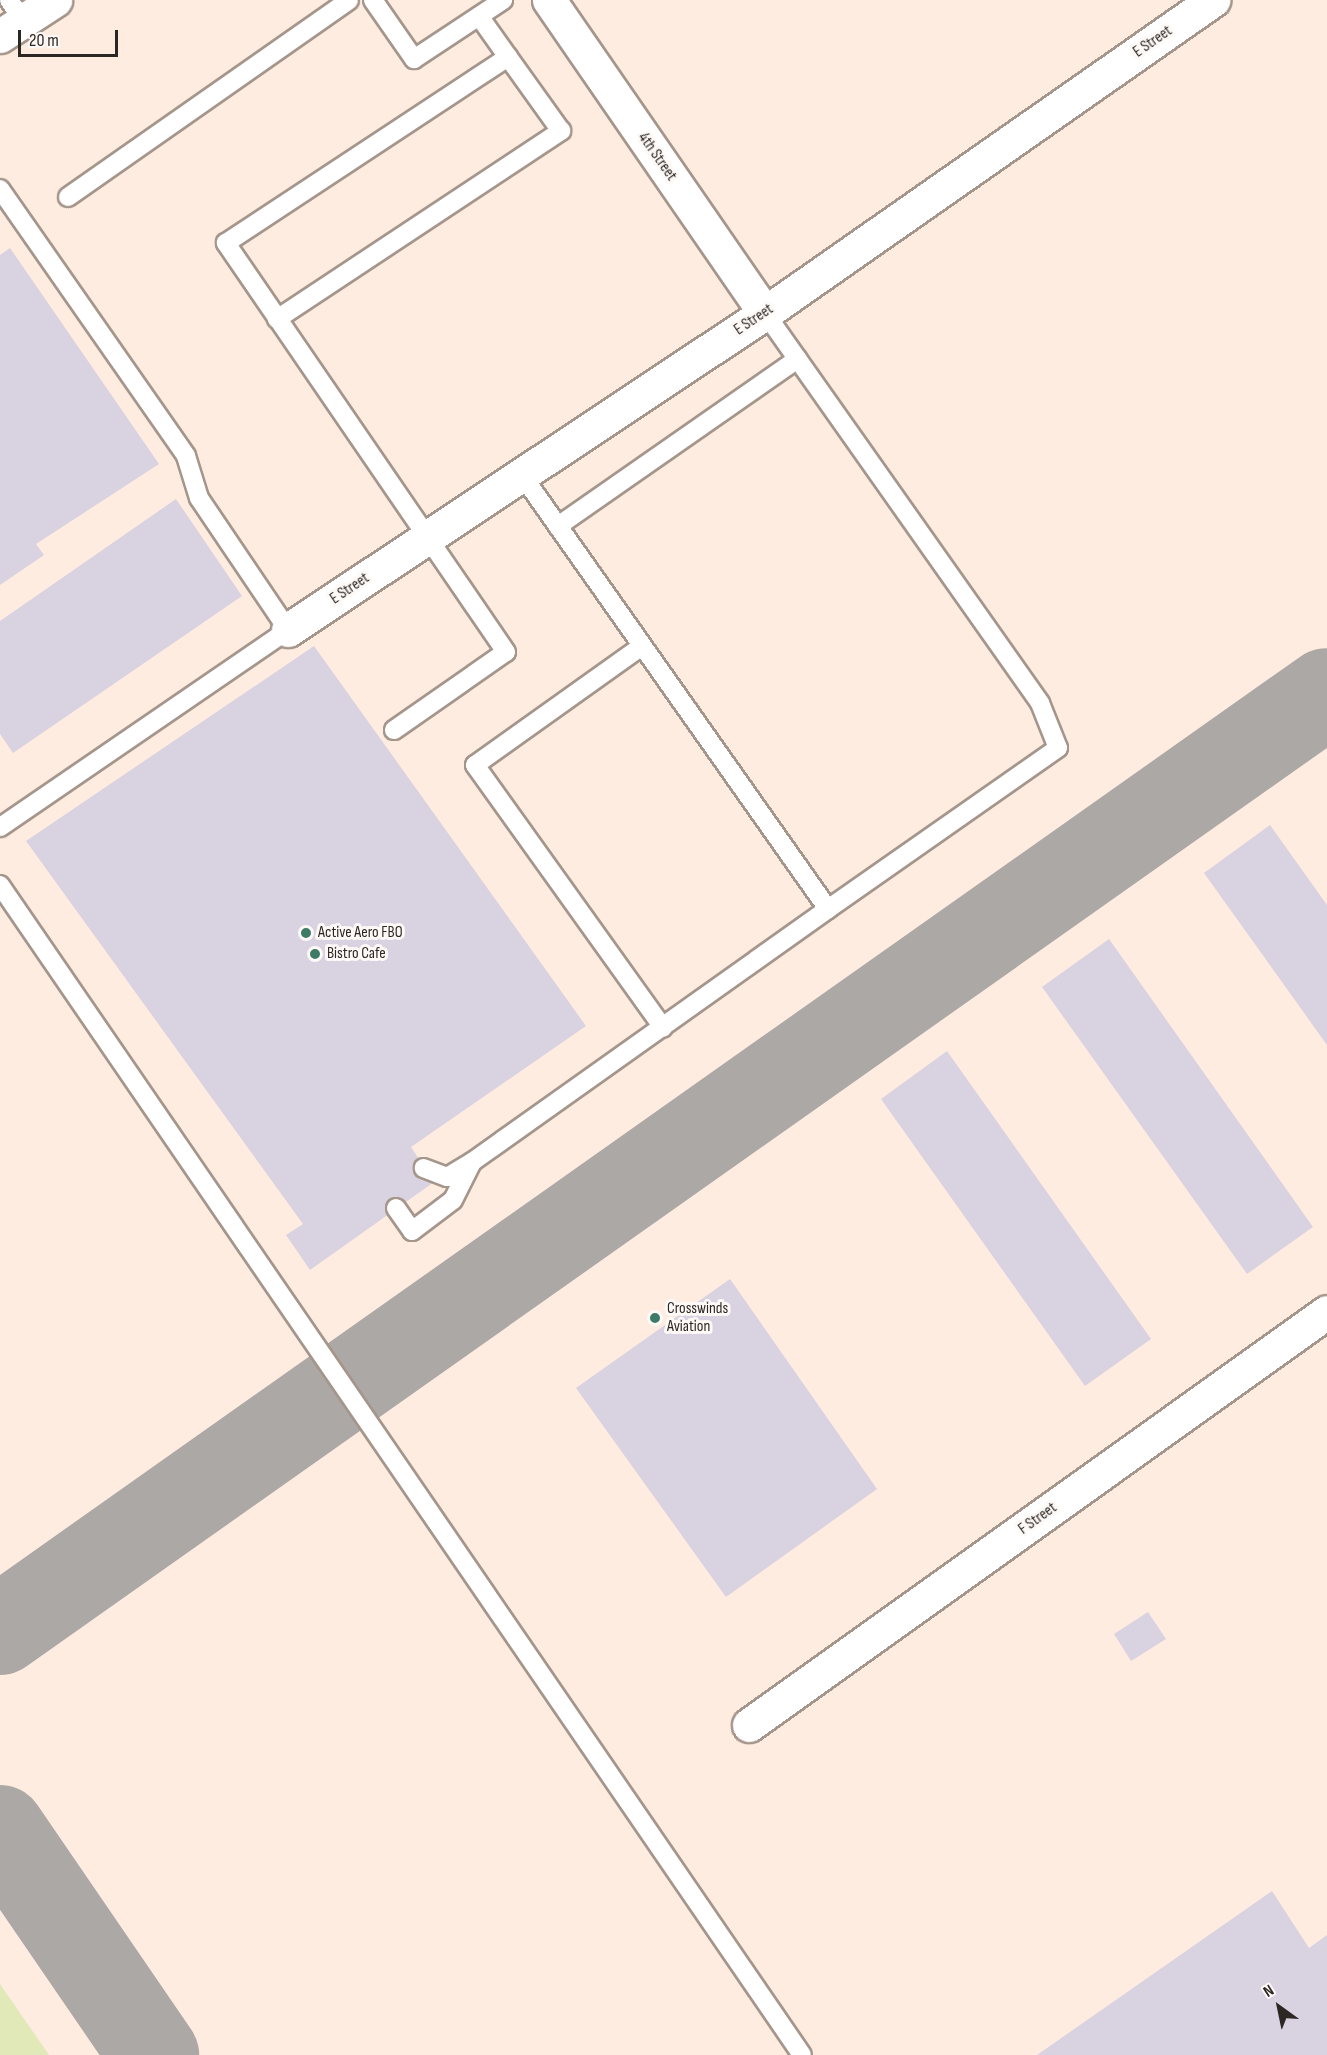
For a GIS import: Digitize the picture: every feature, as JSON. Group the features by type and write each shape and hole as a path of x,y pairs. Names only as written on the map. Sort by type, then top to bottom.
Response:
{"street":[{"path":"10,19 55,0"},
{"name":"4th Street","path":"549,0 765,313"},
{"name":"E Street","path":"288,630 765,313 1213,0"},
{"name":"F Street","path":"749,1725 1327,1312"}],"lane":[{"path":"68,197 349,0"},
{"path":"373,0 414,59 503,0"},
{"path":"277,319 561,131 479,16"},
{"path":"393,730 506,652 424,540 226,243 508,57"},
{"path":"0,189 186,456 199,498 288,630 0,826"},
{"path":"424,1168 447,1177 472,1162 1058,748 1040,703 765,313"},
{"path":"558,526 797,359"},
{"path":"522,475 828,909"},
{"path":"642,646 475,765 663,1028"},
{"path":"0,885 802,2055"},
{"path":"396,1208 412,1231 453,1200 472,1162"}],"shaded area":[{"path":"0,0 1327,0 1327,2055 0,2055"}],"green space":[{"path":"0,1984 49,2055 0,2055"}],"building":[{"path":"10,248 159,464 36,544 44,555 0,585 0,255"},
{"path":"176,499 242,596 13,753 0,734 0,621"},
{"name":"Active Aero FBO","path":"314,646 586,1026 411,1147 434,1182 310,1270 286,1235 303,1224 26,841"},
{"path":"1270,825 1327,905 1327,1045 1204,873"},
{"path":"1109,939 1313,1227 1247,1274 1042,987"},
{"path":"947,1051 1151,1339 1085,1386 881,1099"},
{"path":"730,1279 877,1489 726,1597 576,1388"},
{"path":"1148,1612 1166,1639 1131,1661 1114,1634"},
{"path":"1272,1891 1309,1948 1327,1935 1327,2055 1037,2055"}],"taxiway":[{"path":"0,1630 1327,693"},
{"path":"0,1830 154,2055"}],"place":[{"name":"Active Aero FBO","path":"306,933"},
{"name":"Bistro Cafe","path":"315,954"},
{"name":"Crosswinds Aviation","path":"655,1318"}]}
